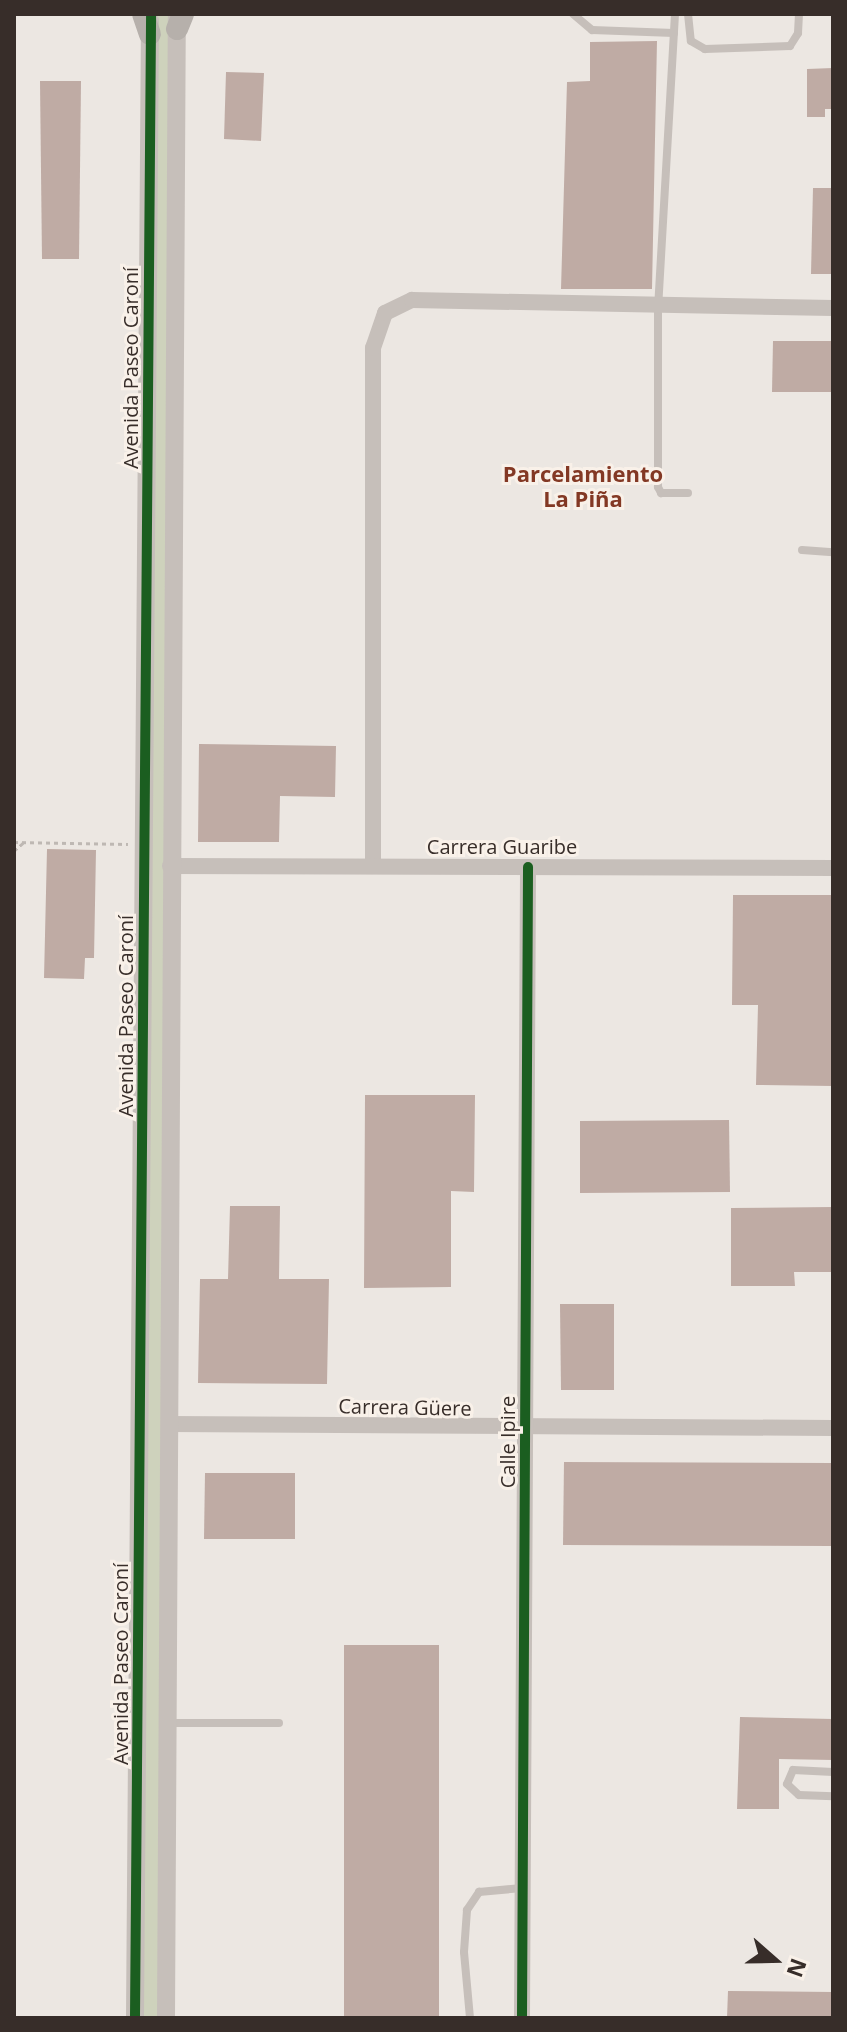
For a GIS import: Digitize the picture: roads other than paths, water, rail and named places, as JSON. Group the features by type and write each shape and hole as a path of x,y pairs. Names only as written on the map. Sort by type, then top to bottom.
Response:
{"street":[{"path":"166,2018 170,866 179,19"},
{"name":"Avenida Paseo Caroní","path":"135,2018 148,21"},
{"path":"373,865 373,348 385,313 412,300 833,308"},
{"name":"Carrera Guaribe","path":"170,866 833,868"},
{"name":"Calle Ipire","path":"522,2018 528,867"},
{"name":"Carrera Güere","path":"169,1424 833,1428"}],"lane":[{"path":"573,14 592,30 674,33"},
{"path":"675,14 658,307 658,487 661,493 688,493"},
{"path":"688,14 691,41 705,49 790,46 798,33 799,14"},
{"path":"802,550 833,552"},
{"path":"168,1723 279,1723"},
{"path":"833,1772 793,1770 787,1784 799,1795 833,1796"},
{"path":"470,2018 464,1952 467,1910 479,1892 523,1888"}],"district":[{"name":"Parcelamiento La Piña","path":"583,486"}]}
